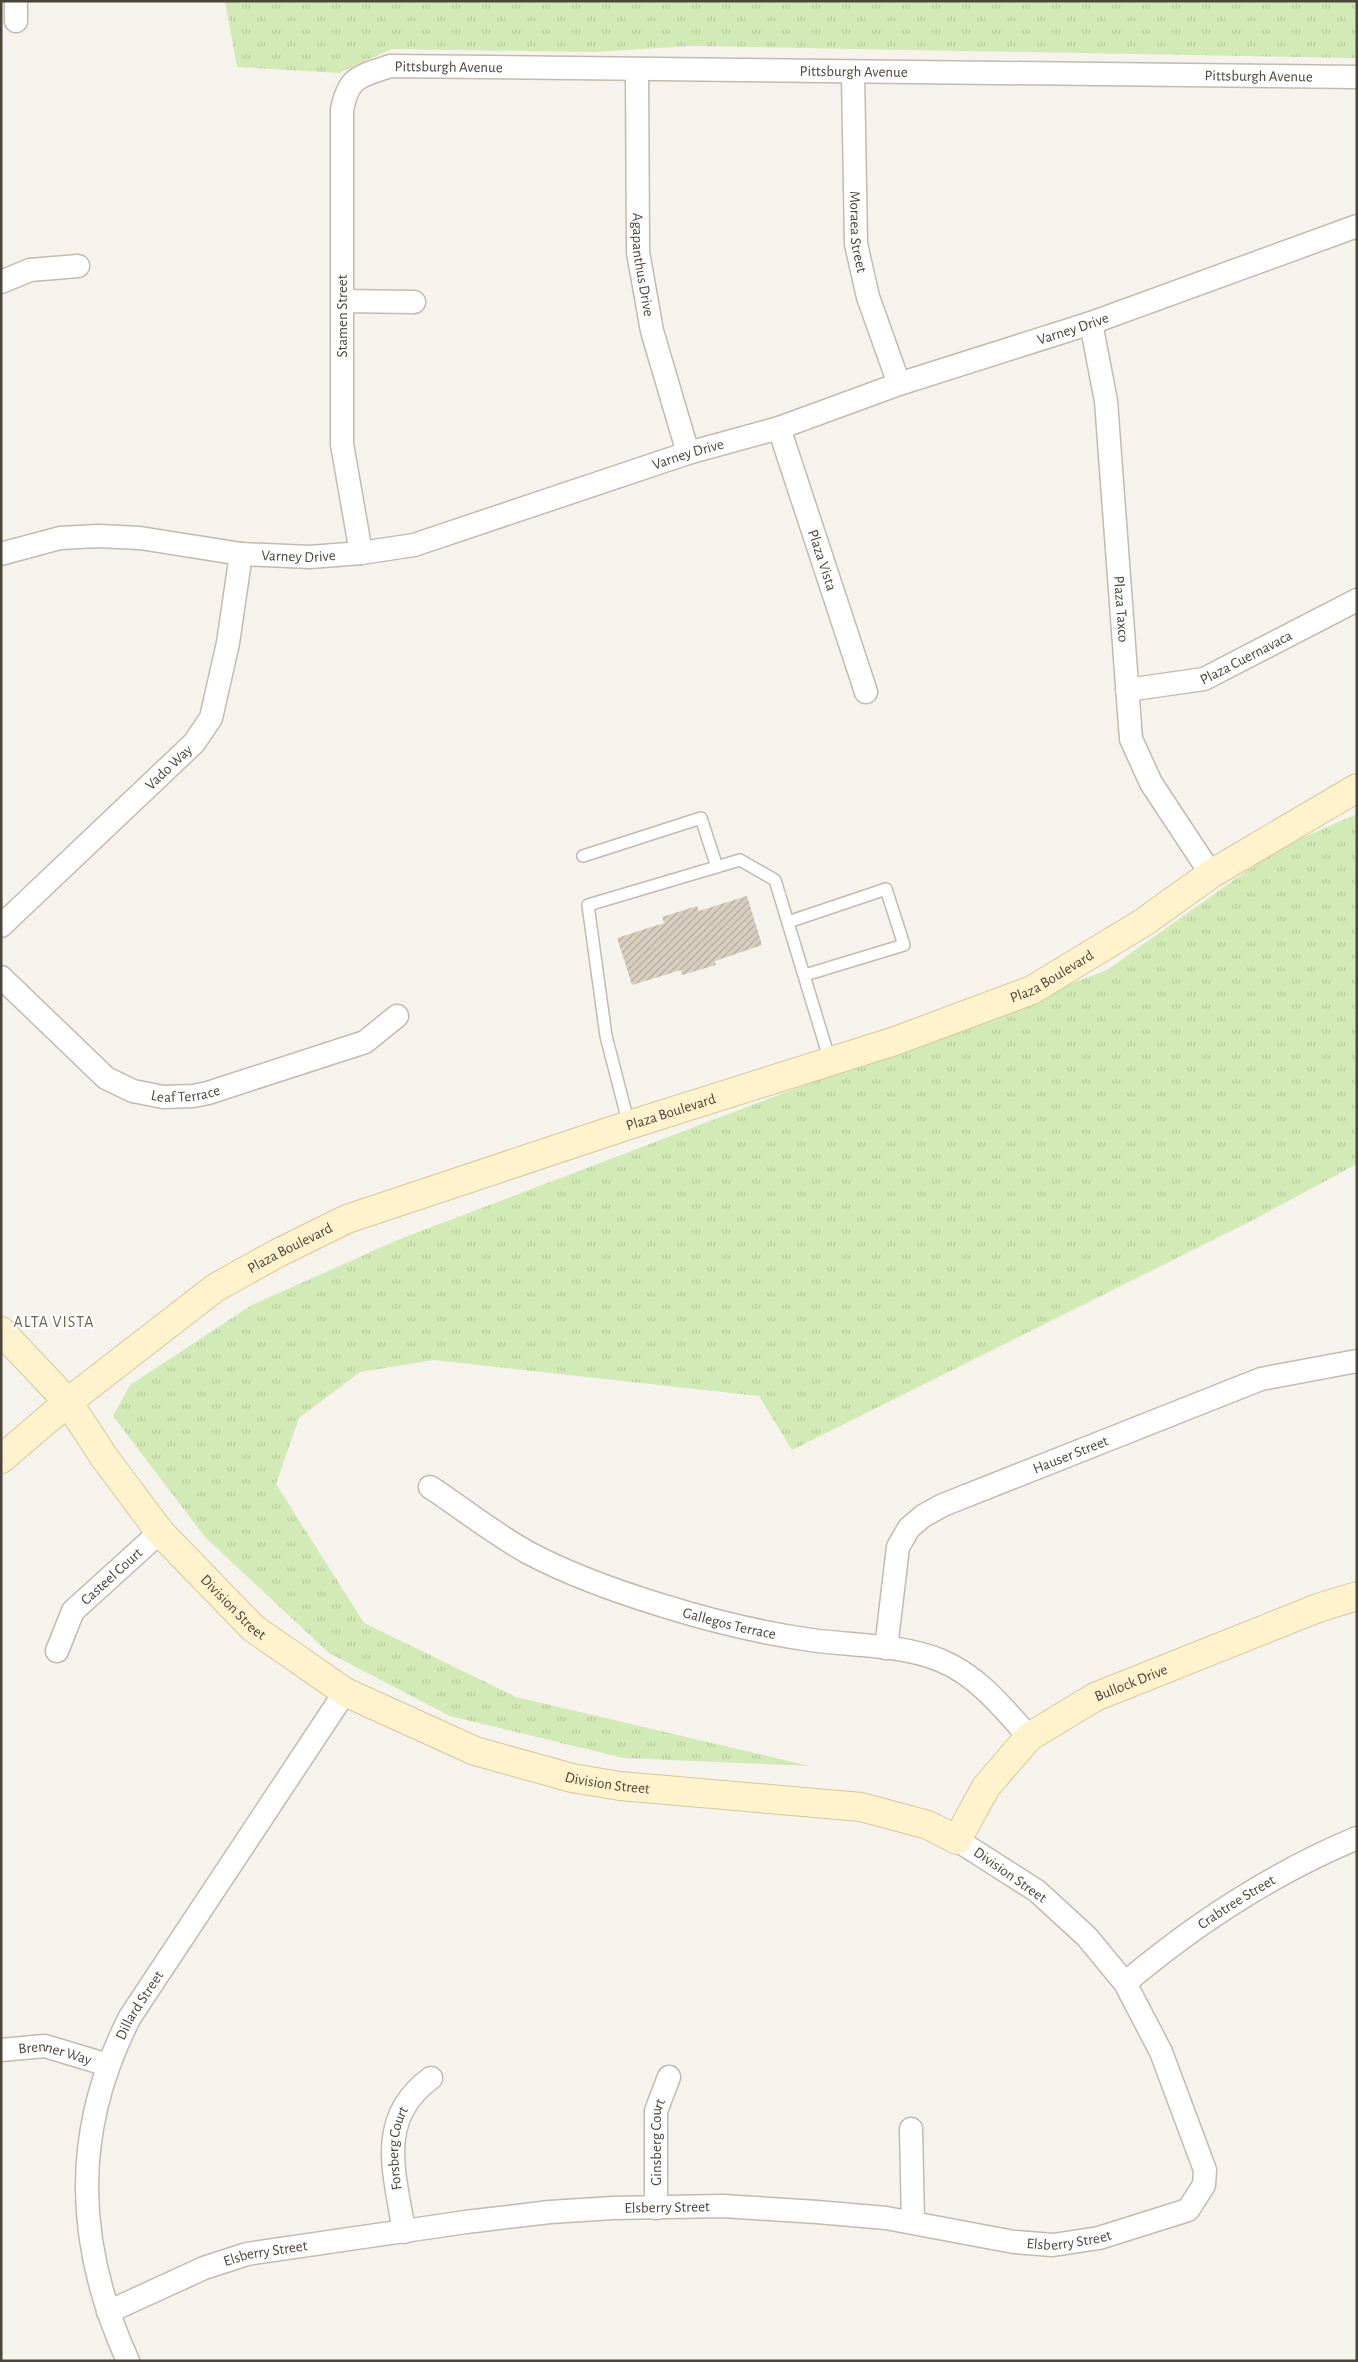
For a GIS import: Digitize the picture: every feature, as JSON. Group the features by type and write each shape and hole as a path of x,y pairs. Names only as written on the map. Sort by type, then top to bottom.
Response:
{"main road":[{"name":"Plaza Boulevard","path":"1,1459 68,1402 215,1288 347,1219 455,1181 895,1041 1032,990 1144,922 1211,874 1357,788"},
{"name":"Division Street","path":"1,1330 68,1402 104,1457 160,1532 253,1628 345,1692 475,1751 572,1778 620,1786 861,1807 928,1825 957,1840"},
{"name":"Bullock Drive","path":"957,1840 986,1787 1029,1738 1095,1696 1318,1608 1357,1596"}],"street":[{"name":"Pittsburgh Avenue","path":"354,79 390,66 854,73 1357,77"},
{"name":"Agapanthus Drive","path":"637,70 638,252 652,331 688,454"},
{"name":"Moraea Street","path":"854,73 856,244 868,296 899,384"},
{"name":"Stamen Street","path":"354,79 345,94 342,110 342,444 361,553"},
{"name":"Varney Drive","path":"1,554 60,538 98,536 140,538 241,554 310,557 361,553 414,545 688,454 779,428 899,384 1091,323 1357,226"},
{"path":"1,282 30,270 78,266"},
{"path":"343,301 414,302"},
{"name":"Plaza Taxco","path":"1091,323 1106,401 1131,739 1151,783 1211,874"},
{"name":"Plaza Vista","path":"779,428 866,692"},
{"name":"Vado Way","path":"1,926 194,744 211,718 228,643 241,554"},
{"name":"Plaza Cuernavaca","path":"1127,690 1204,679 1357,600"},
{"name":"Leaf Terrace","path":"1,977 106,1078 133,1091 163,1097 193,1096 208,1093 365,1042 397,1016"},
{"name":"Hauser Street","path":"886,1648 898,1547 909,1528 923,1516 943,1506 1261,1379 1357,1361"},
{"name":"Gallegos Terrace","path":"430,1487 527,1552 617,1590 692,1614 754,1630 798,1638 886,1648 941,1660 964,1673 993,1698 1029,1738"},
{"name":"Casteel Court","path":"57,1651 73,1611 160,1532"},
{"name":"Dillard Street","path":"128,2361 108,2312 91,2251 86,2188 91,2126 108,2065 130,2017 345,1692"},
{"name":"Crabtree Street","path":"1124,1983 1189,1931 1234,1901 1282,1873 1357,1838"},
{"name":"Division Street","path":"957,1840 1037,1890 1087,1937 1124,1983 1160,2052 1206,2170"},
{"name":"Brenner Way","path":"1,2050 45,2046 108,2065"},
{"name":"Ginsberg Court","path":"656,2208 656,2111 669,2077"},
{"name":"Forsberg Court","path":"404,2232 392,2151 393,2137 396,2123 406,2104 420,2086 431,2078"},
{"path":"911,2129 913,2222"},
{"name":"Elsberry Street","path":"108,2312 204,2268 247,2254 550,2212 723,2206 886,2218 1014,2242 1071,2243 1099,2238 1188,2210 1204,2185 1206,2170"}],"lane":[{"path":"583,856 701,818 717,867"},
{"path":"629,1125 606,1036 588,905 740,860 775,880 830,1062"},
{"path":"788,922 886,889 904,944 805,975"}],"green space":[{"path":"225,1 1357,1 1357,58 691,46 594,52 392,49 339,73 237,67"},
{"path":"1357,814 1357,1164 1251,1221 792,1450 759,1396 434,1360 360,1372 299,1418 276,1484 364,1623 516,1697 810,1766 623,1758 450,1716 329,1653 205,1537 113,1416 130,1385 252,1305 400,1239 1107,970 1279,848"}],"building":[{"path":"747,896 762,945 715,961 716,965 682,975 681,970 632,985 617,938 664,923 662,917 697,906 699,911"}],"district":[{"name":"ALTA VISTA","path":"54,1322"}]}
